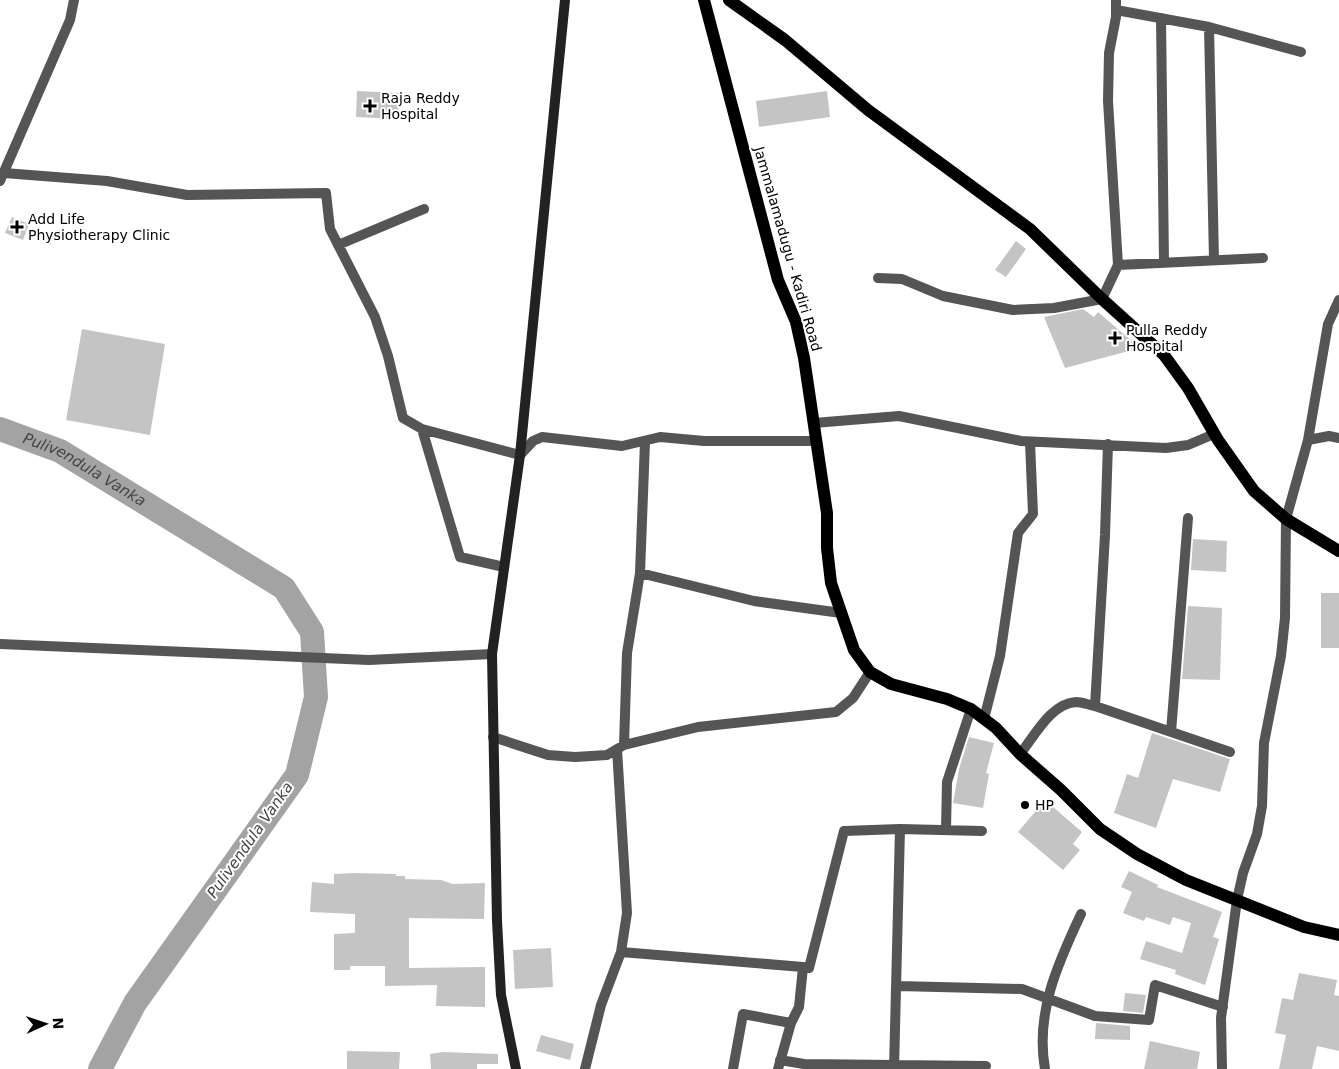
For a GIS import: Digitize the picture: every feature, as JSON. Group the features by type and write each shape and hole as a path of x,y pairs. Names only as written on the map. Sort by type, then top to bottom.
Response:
{"main road":[{"path":"516,1069 501,995 497,921 492,654 520,455 565,0"},
{"name":"Jammalamadugu - Kadiri Road","path":"704,0 778,280 796,322 804,358 827,513 826,548 831,583 854,650 870,672 891,684 947,699 971,709 996,728 1020,754 1061,790 1100,829 1137,854 1186,880 1304,927 1339,935"},
{"path":"729,0 785,40 868,110 1030,230 1164,355 1188,388 1214,434 1254,491 1286,519 1339,551"}],"street":[{"path":"74,0 70,20 2,177 107,181 187,195 326,193 330,229 375,317 388,356 403,418 422,429 520,455 533,441 542,437 622,446 660,438 704,441 817,441"},
{"path":"878,278 902,279 943,296 1013,310 1054,308 1102,299 1118,265 1108,102 1110,53 1116,5 1161,18 1209,27 1301,52"},
{"path":"1161,18 1164,263"},
{"path":"1209,27 1214,260"},
{"path":"338,245 424,210"},
{"path":"1118,265 1263,258"},
{"path":"1222,1069 1223,1007 1237,900 1243,872 1257,834 1262,806 1264,743 1281,656 1285,618 1286,519 1308,440 1328,324 1339,300"},
{"path":"814,423 898,416 1030,442 1166,448 1188,445 1214,434"},
{"path":"422,429 460,557 504,567"},
{"path":"1308,440 1329,436 1339,438"},
{"path":"585,1069 601,1005 621,952 627,913 621,747 627,653 640,573 644,442"},
{"path":"984,719 1000,656 1018,534 1032,514 1030,442"},
{"path":"1095,706 1105,535 1108,444"},
{"path":"1172,732 1188,518"},
{"path":"640,573 754,600 841,613"},
{"path":"0,644 369,660 492,654"},
{"path":"493,737 548,755 575,757 606,755 621,747 698,727 836,712 852,698 870,672"},
{"path":"1020,754 1050,715 1062,706 1076,702 1095,706 1230,752"},
{"path":"946,829 947,782 971,709"},
{"path":"621,952 809,968 844,831 900,829 982,831"},
{"path":"894,1067 898,986 900,829"},
{"path":"1045,1069 1044,1029 1047,997 1060,958 1081,914"},
{"path":"803,967 799,1007 791,1023 779,1065 986,1066"},
{"path":"898,986 1022,989 1095,1016 1149,1020 1156,985 1223,1007"},
{"path":"733,1069 743,1014 791,1023"}],"building":[{"path":"357,91 399,93 398,119 356,117"},
{"path":"827,91 830,117 759,127 756,101"},
{"path":"12,217 29,224 23,240 5,233"},
{"path":"1016,241 1026,249 1006,277 995,270"},
{"path":"1083,309 1094,317 1098,312 1140,348 1065,368 1044,317"},
{"path":"82,329 165,344 150,435 66,420"},
{"path":"1193,539 1227,541 1226,572 1191,570"},
{"path":"1321,593 1339,593 1339,648 1321,648"},
{"path":"1188,606 1222,608 1220,680 1182,679"},
{"path":"1152,733 1230,759 1220,792 1173,779 1156,828 1114,813 1127,774 1138,778"},
{"path":"969,737 994,743 986,773 989,774 983,808 953,803 959,769"},
{"path":"1045,800 1082,832 1073,844 1080,850 1063,870 1018,832"},
{"path":"1129,871 1158,885 1157,887 1222,912 1213,937 1219,939 1205,985 1175,974 1176,970 1140,959 1146,941 1182,953 1191,923 1173,917 1170,925 1146,917 1144,921 1123,913 1132,892 1121,887"},
{"path":"334,874 396,874 396,876 405,876 405,879 441,880 453,884 485,883 484,919 409,918 409,968 485,967 485,1007 436,1006 437,985 385,986 385,966 350,966 350,970 334,970 334,934 355,933 355,914 310,912 312,882 334,884"},
{"path":"551,948 553,987 515,989 513,950"},
{"path":"1299,973 1337,980 1334,995 1339,996 1339,1051 1317,1046 1312,1069 1279,1069 1286,1035 1275,1033 1282,998 1293,1000"},
{"path":"1125,993 1146,995 1143,1013 1123,1011"},
{"path":"1096,1023 1130,1026 1130,1040 1095,1039"},
{"path":"541,1035 574,1044 570,1060 536,1051"},
{"path":"1150,1041 1200,1052 1197,1069 1144,1069"},
{"path":"347,1051 400,1052 399,1069 347,1069"},
{"path":"443,1052 498,1054 498,1064 477,1064 477,1069 431,1069 430,1054"}],"waterway":[{"name":"Pulivendula Vanka","path":"0,429 60,451 284,588 312,632 316,697 297,775 135,1003 100,1069"}],"place":[{"name":"Raja Reddy Hospital","path":"370,106"},
{"name":"Add Life Physiotherapy Clinic","path":"17,227"},
{"name":"Pulla Reddy Hospital","path":"1115,338"},
{"name":"HP","path":"1025,805"}]}
